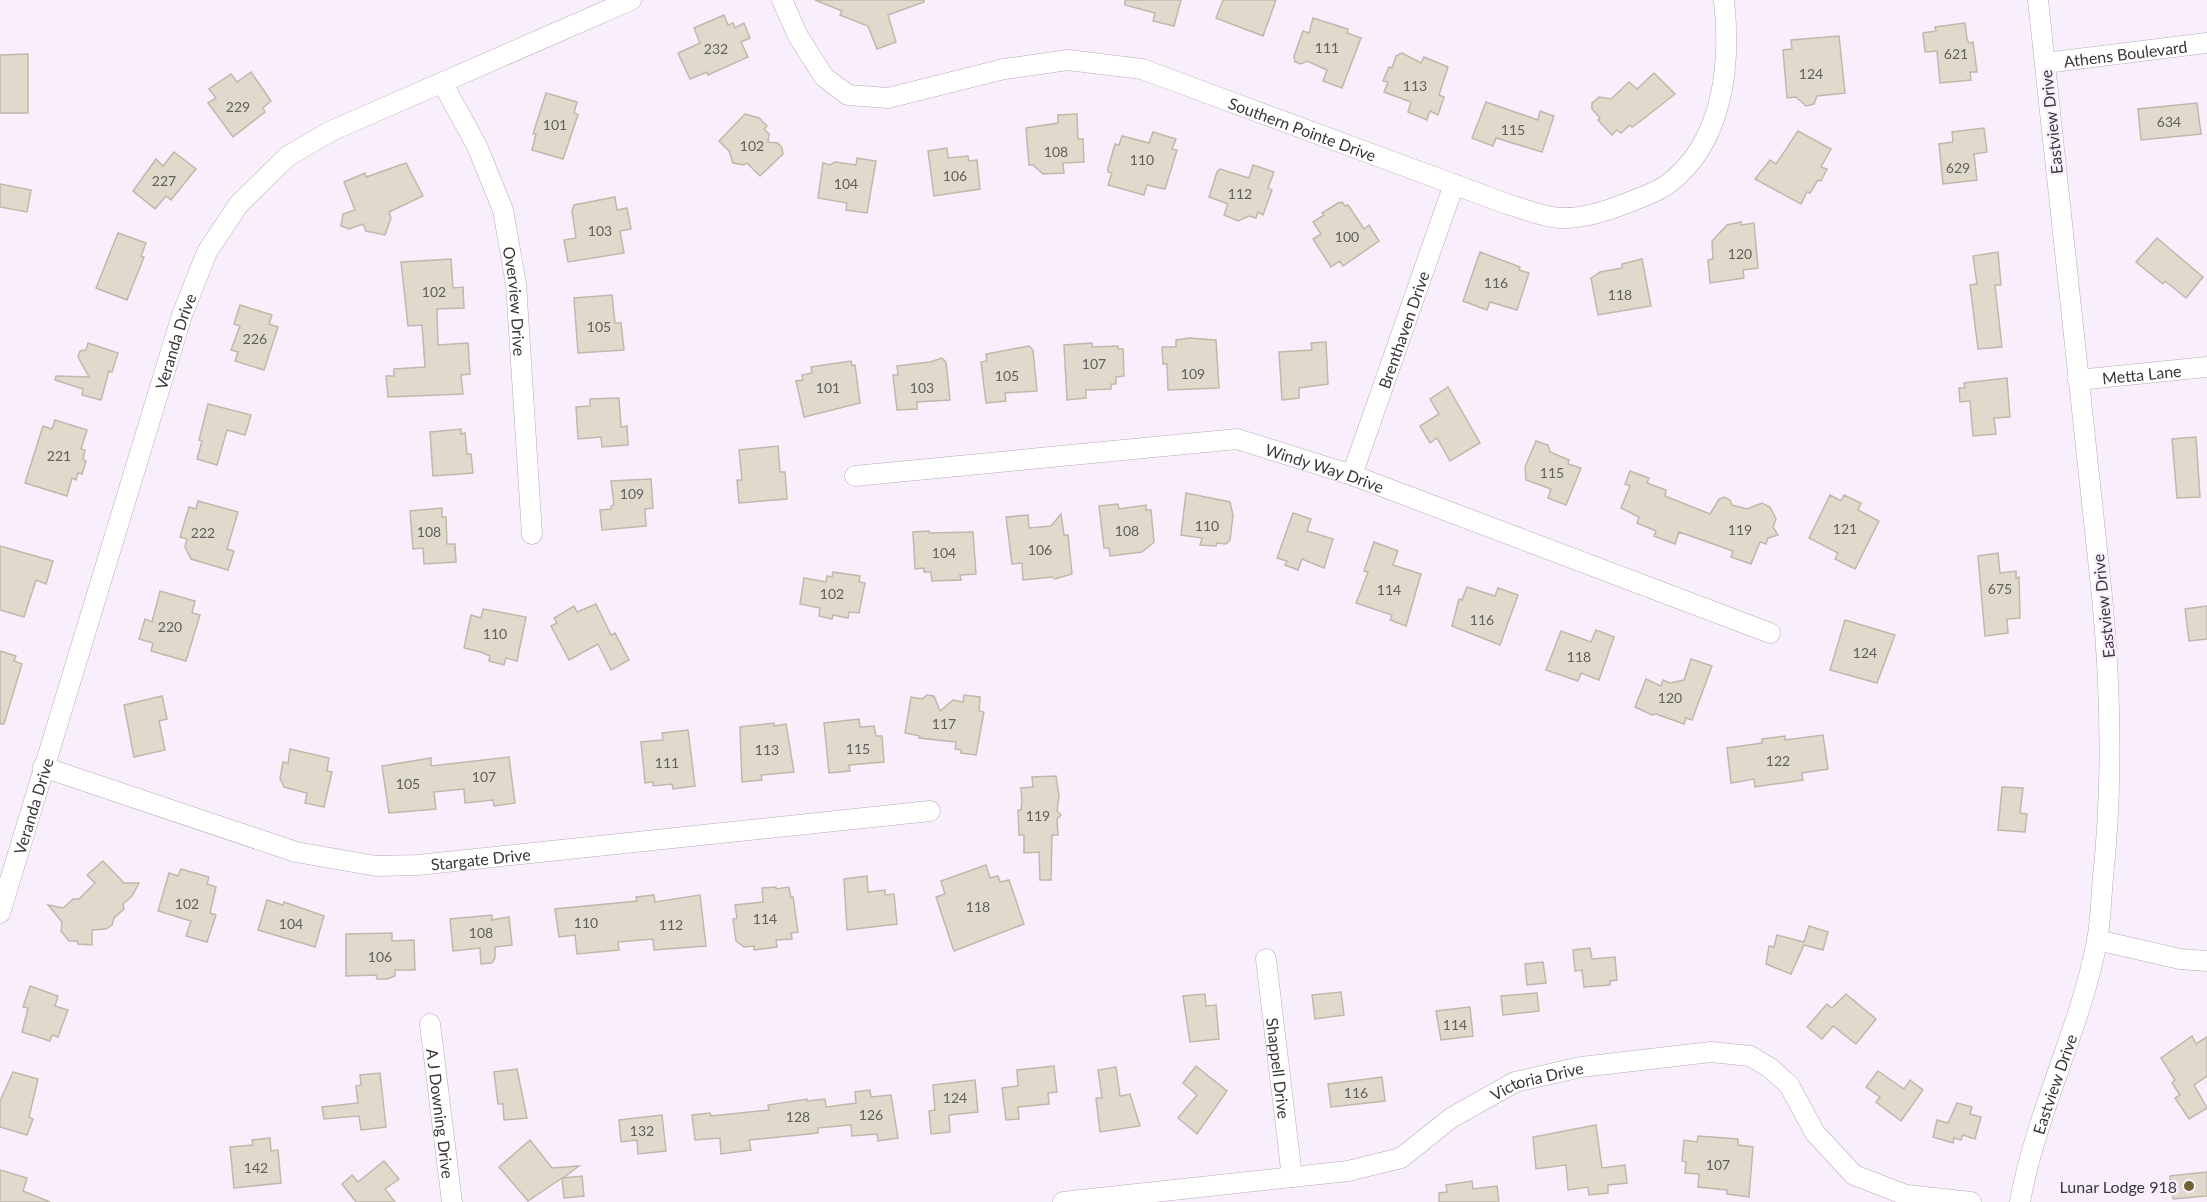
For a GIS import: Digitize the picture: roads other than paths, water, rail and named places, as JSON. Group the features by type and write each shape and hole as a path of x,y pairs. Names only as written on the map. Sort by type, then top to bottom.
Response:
{"street":[{"name":"Veranda Drive","path":"0,913 182,315 207,252 239,204 288,156 331,131 631,0"},
{"name":"Southern Pointe Drive","path":"782,0 798,36 824,77 848,95 888,98 1004,69 1068,60 1142,69 1507,204 1560,218 1604,212 1668,184 1696,157 1718,112 1725,69 1724,0"},
{"name":"Eastview Drive","path":"2020,1202 2028,1160 2080,1004 2097,940 2111,778 2110,680 2038,0"},
{"name":"Athens Boulevard","path":"2045,63 2207,43"},
{"name":"Overview Drive","path":"442,84 477,146 502,210 516,284 532,534"},
{"name":"Brenthaven Drive","path":"1352,475 1454,184"},
{"name":"Metta Lane","path":"2078,380 2207,367"},
{"name":"Windy Way Drive","path":"855,476 1237,439 1352,475 1770,633"},
{"name":"Stargate Drive","path":"43,767 296,852 376,866 430,864 930,811"},
{"path":"2097,940 2180,959 2207,961"},
{"name":"Shappell Drive","path":"1266,959 1292,1177"},
{"name":"A J Downing Drive","path":"430,1024 452,1202"},
{"name":"Victoria Drive","path":"1063,1202 1348,1171 1401,1158 1451,1118 1515,1082 1581,1067 1711,1052 1750,1056 1770,1068 1789,1085 1815,1133 1854,1174 1906,1195 1971,1202"}],"place":[{"name":"Lunar Lodge 918","path":"2189,1186"}]}
